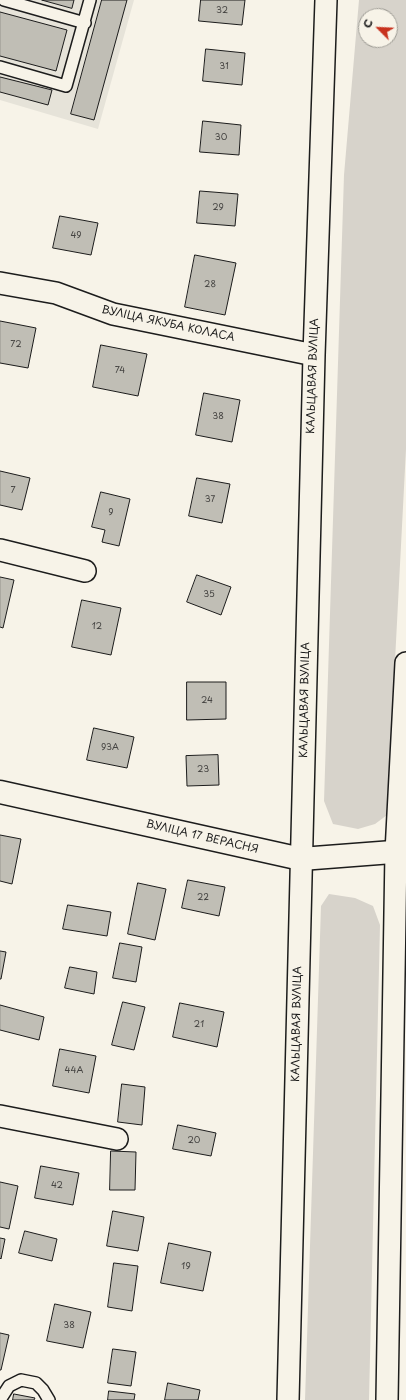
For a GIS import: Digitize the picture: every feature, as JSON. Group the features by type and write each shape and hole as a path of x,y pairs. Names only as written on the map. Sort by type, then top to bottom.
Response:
{"street":[{"name":"КАЛЬЦАВАЯ ВУЛІЦА","path":"288,1400 314,355 326,0"},
{"name":"ВУЛІЦА ЯКУБА КОЛАСА","path":"0,283 56,293 112,314 314,355"},
{"path":"0,550 85,571"},
{"path":"387,1400 398,1172 401,852 406,663"},
{"name":"ВУЛІЦА 17 ВЕРАСНЯ","path":"0,792 301,859 401,852"},
{"path":"0,1116 117,1139"}],"lane":[{"path":"4,0 85,23"},
{"path":"0,67 66,86 85,23 90,0"},
{"path":"0,1400 8,1386 22,1380 36,1383 43,1390 49,1400"}],"shaded area":[{"path":"0,0 134,0 98,129 0,100"},
{"path":"359,0 406,0 406,449 387,815 375,824 358,829 333,824 324,801 344,175 358,12 358,48 398,48 398,8 358,8"},
{"path":"329,894 355,898 373,906 380,925 369,1400 305,1400 321,906"}],"building":[{"path":"42,0 74,0 72,8"},
{"path":"102,0 127,0 94,120 71,114"},
{"path":"201,0 245,0 242,25 199,21"},
{"path":"0,12 67,30 56,71 0,56"},
{"path":"206,49 245,53 242,85 203,81"},
{"path":"0,77 52,90 48,105 0,92"},
{"path":"203,121 241,125 239,155 200,152"},
{"path":"200,191 238,194 235,226 197,223"},
{"path":"60,216 98,223 91,255 53,248"},
{"path":"195,255 236,263 225,315 185,307"},
{"path":"0,321 36,328 28,368 0,363"},
{"path":"101,345 147,354 138,396 93,387"},
{"path":"204,393 240,400 232,442 196,435"},
{"path":"0,471 30,478 22,510 0,505"},
{"path":"197,478 230,484 222,523 189,516"},
{"path":"101,492 130,499 119,546 102,542 105,530 92,527"},
{"path":"197,575 231,587 221,615 187,602"},
{"path":"0,577 14,580 3,628 0,627"},
{"path":"82,600 121,608 111,655 72,647"},
{"path":"187,682 226,682 226,719 187,720"},
{"path":"94,728 134,737 127,768 87,760"},
{"path":"218,755 219,785 187,786 186,756"},
{"path":"0,835 21,839 12,884 0,881"},
{"path":"188,880 225,887 219,916 182,908"},
{"path":"138,883 166,889 155,940 128,934"},
{"path":"68,905 111,912 107,936 63,929"},
{"path":"120,943 142,947 136,982 113,978"},
{"path":"0,951 6,952 1,979 0,979"},
{"path":"70,967 97,972 94,994 65,988"},
{"path":"123,1002 145,1007 134,1050 112,1045"},
{"path":"180,1003 224,1012 217,1047 173,1037"},
{"path":"0,1005 44,1017 39,1040 0,1030"},
{"path":"60,1049 96,1056 89,1093 53,1086"},
{"path":"122,1084 145,1087 142,1125 118,1122"},
{"path":"178,1125 216,1133 211,1156 173,1149"},
{"path":"111,1151 136,1152 135,1190 110,1190"},
{"path":"41,1166 79,1173 73,1205 35,1198"},
{"path":"0,1182 18,1186 9,1229 0,1227"},
{"path":"113,1211 144,1217 138,1251 107,1246"},
{"path":"25,1231 57,1239 52,1261 19,1253"},
{"path":"0,1238 5,1239 1,1259 0,1258"},
{"path":"169,1243 211,1252 203,1291 161,1283"},
{"path":"114,1263 138,1266 132,1311 108,1307"},
{"path":"55,1304 91,1312 83,1348 47,1341"},
{"path":"0,1333 9,1335 1,1370 0,1370"},
{"path":"113,1349 136,1352 131,1386 108,1383"},
{"path":"168,1383 200,1390 198,1400 165,1400"},
{"path":"109,1391 135,1394 134,1400 108,1400"},
{"path":"14,1394 35,1398 34,1400 13,1400"}]}
